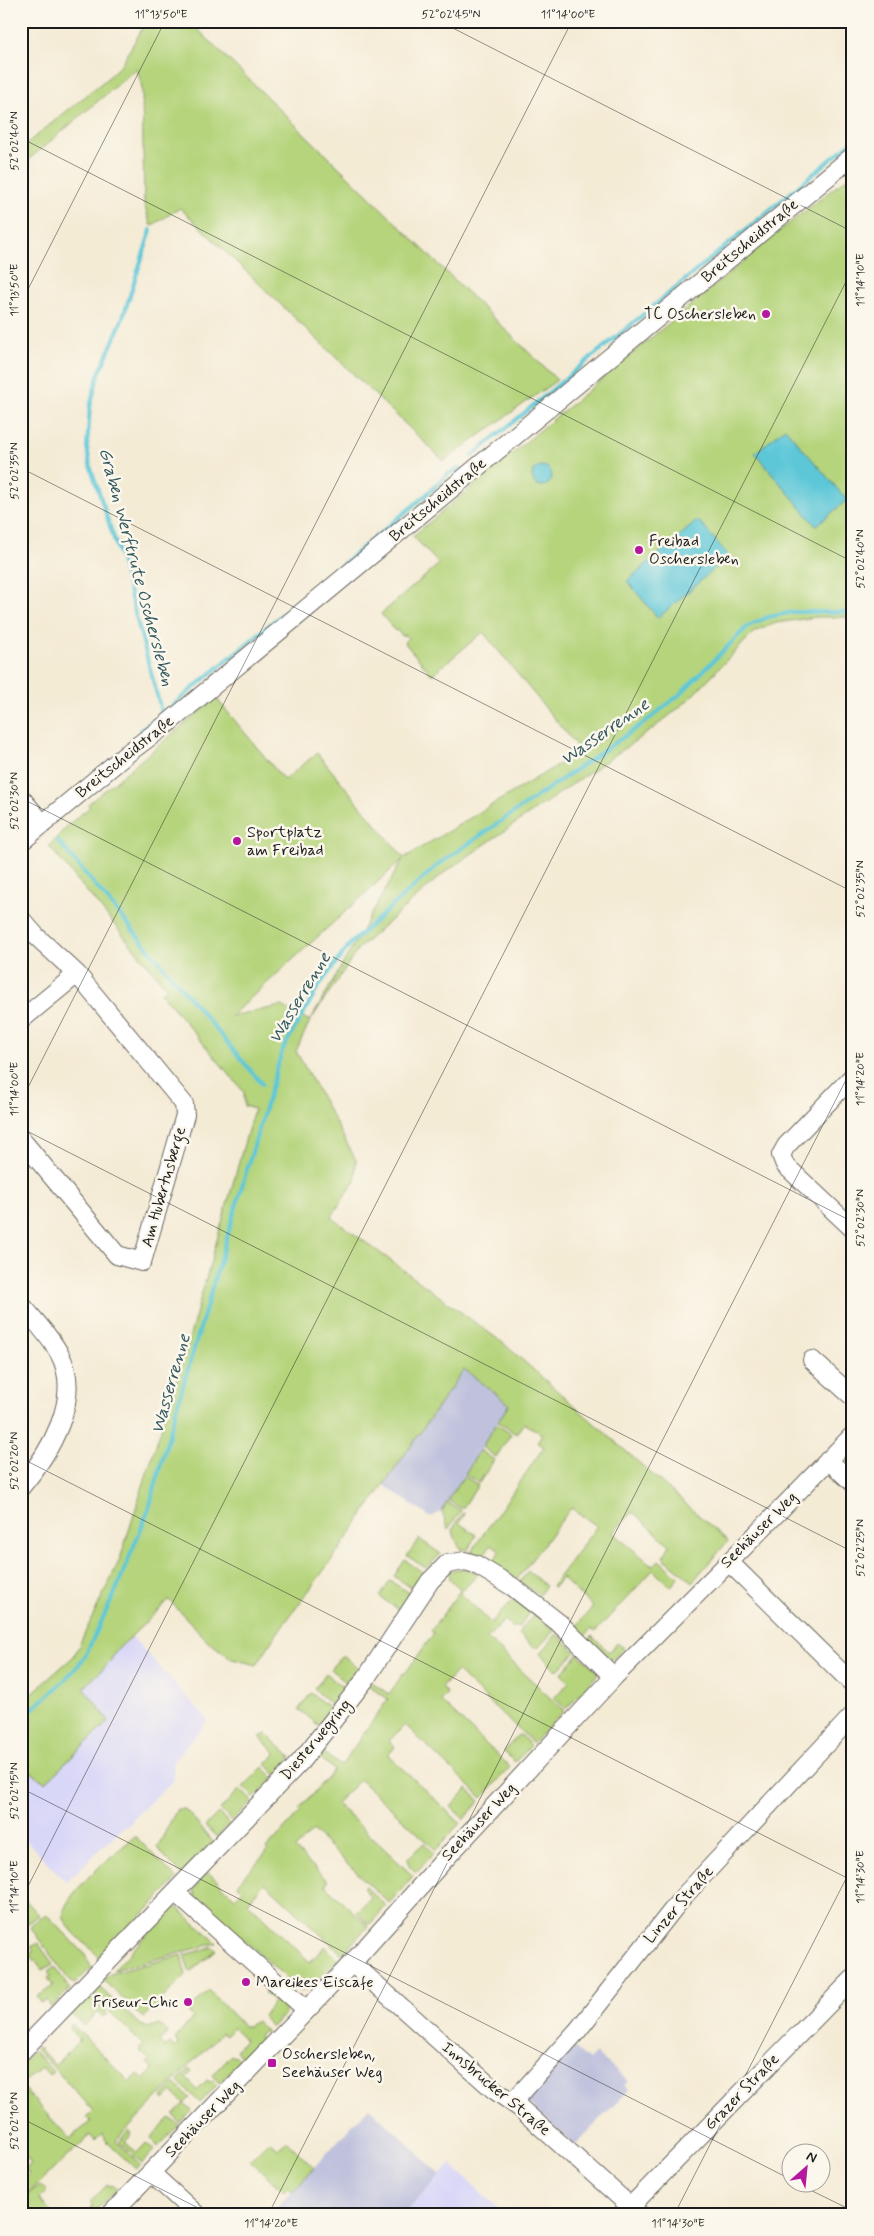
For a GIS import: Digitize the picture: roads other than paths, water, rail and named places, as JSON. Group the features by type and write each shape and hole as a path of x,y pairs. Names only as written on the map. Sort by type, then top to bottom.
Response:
{"street":[{"name":"Breitscheidstraße","path":"21,842 128,753 167,724 853,156"},
{"path":"21,798 43,824"},
{"name":"Am Hubertusberge","path":"21,919 36,936 77,974 184,1104 186,1109 142,1262 117,1254 21,1139"},
{"path":"21,1020 77,974"},
{"path":"853,1076 786,1146 781,1155 785,1165 853,1230"},
{"path":"21,1304 60,1355 67,1383 63,1414 48,1450 21,1487"},
{"path":"812,1360 853,1397"},
{"name":"Seehäuser Weg","path":"110,2215 352,1963 522,1775 614,1677 853,1435"},
{"path":"828,1460 853,1483"},
{"name":"Diesterwegring","path":"21,2052 301,1761 364,1681 430,1581 448,1564 455,1561 465,1561 475,1564 513,1587 559,1623 614,1677"},
{"path":"729,1562 853,1684"},
{"name":"Linzer Straße","path":"513,2102 578,2030 682,1898 853,1715"},
{"path":"176,1893 307,2010"},
{"name":"Innsbrucker Straße","path":"352,1963 494,2089 513,2102 635,2210"},
{"name":"Grazer Straße","path":"635,2210 853,1979"},
{"path":"151,2173 197,2215"}],"water":[{"path":"785,428 847,500 816,526 755,453"},
{"path":"542,466 549,469 552,476 549,483 542,486 535,483 532,476 535,469"},
{"path":"698,520 729,556 658,618 627,581"}],"waterway":[{"path":"472,456 853,141"},
{"name":"Graben Werftrute Oschersleben","path":"141,730 162,714 121,560 90,465 87,447 90,407 98,376 122,320 151,230"},
{"path":"162,714 426,495 448,474 460,468"},
{"name":"Wasserrenne","path":"21,1719 63,1682 83,1660 114,1595 149,1509 173,1420 283,1049 320,984 351,943 439,864 648,720 679,695 748,626 768,617 793,612 853,612"},
{"path":"58,841 262,1084"}],"place":[{"name":"TC Oschersleben","path":"766,314"},
{"name":"Freibad Oschersleben","path":"639,550"},
{"name":"Sportplatz am Freibad","path":"237,841"},
{"name":"Mareikes Eiscafe","path":"246,1982"},
{"name":"Friseur-Chic","path":"188,2002"},
{"name":"Oschersleben, Seehäuser Weg","path":"272,2063"}]}
